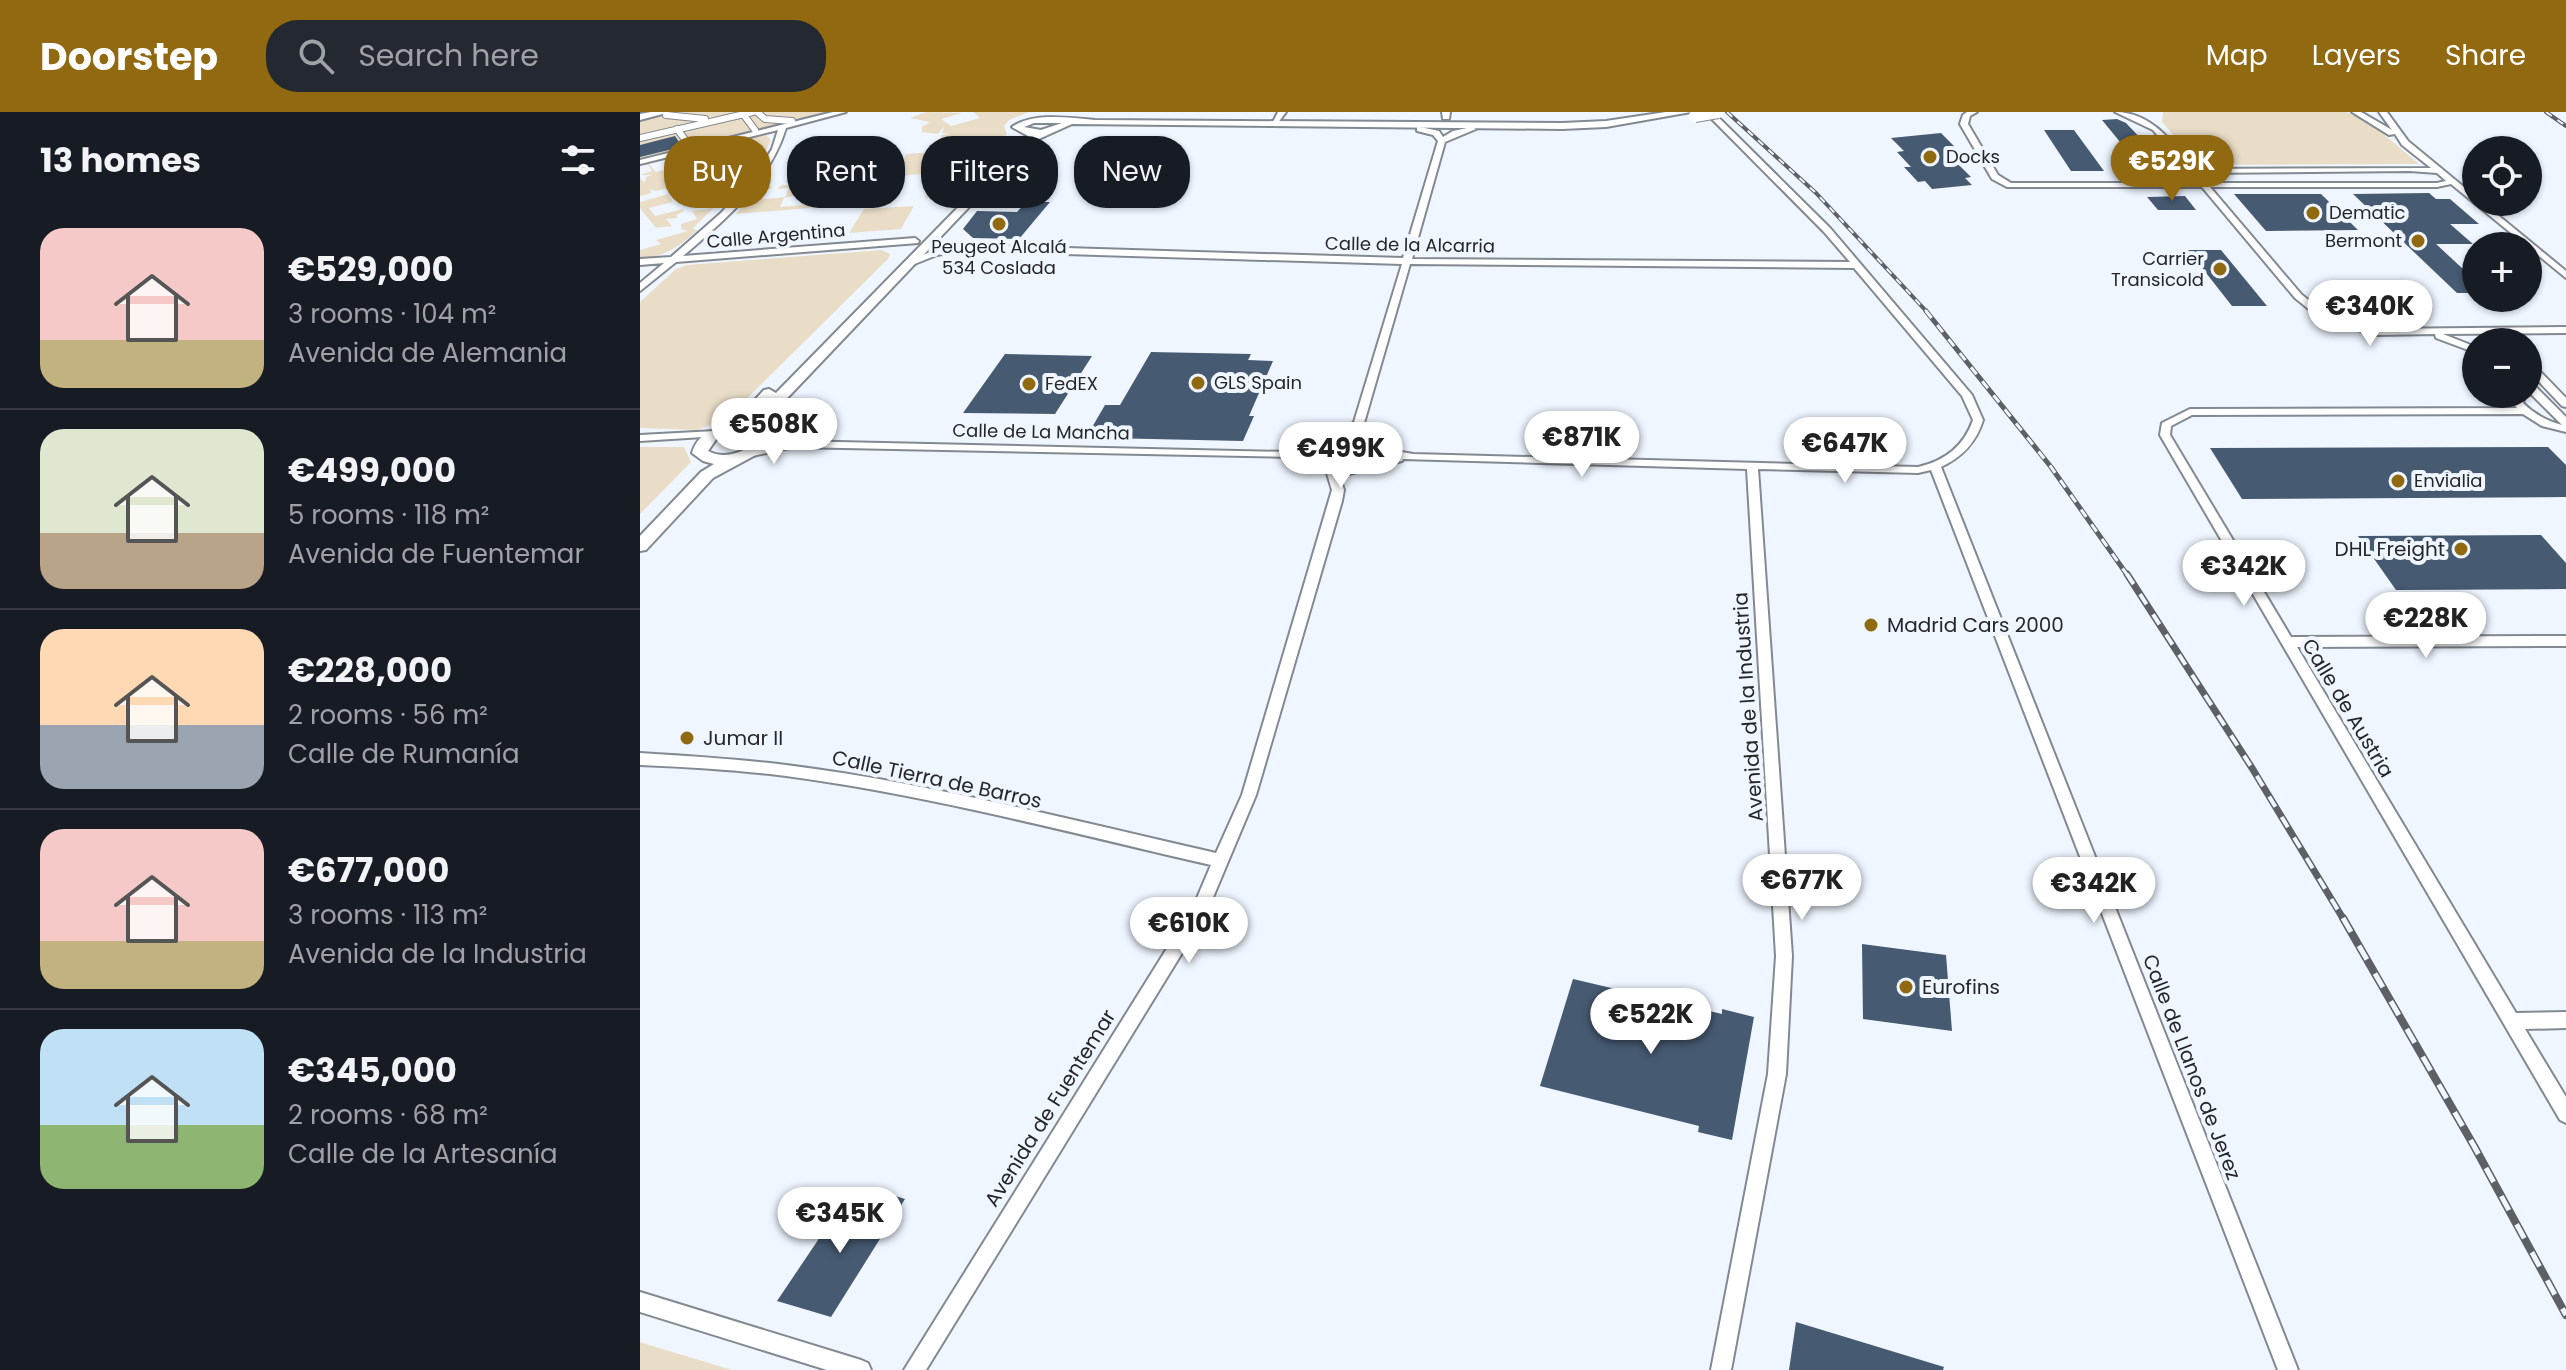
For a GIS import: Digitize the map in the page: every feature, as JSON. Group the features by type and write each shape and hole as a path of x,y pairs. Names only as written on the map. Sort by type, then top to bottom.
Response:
{"main road":[{"path":"1021,130 1017,124 1036,114 1063,114 1095,123 1562,126 1718,112"},
{"path":"1038,136 1069,123 1063,114"},
{"path":"640,528 715,434 737,425 1021,130 1094,127 1595,129 1691,114"},
{"path":"1049,136 1094,127"},
{"path":"640,546 707,475 764,443 766,412 962,208"},
{"path":"737,425 765,429"},
{"path":"702,453 741,456"}],"street":[{"path":"640,162 842,112"},
{"path":"1277,122 1282,112"},
{"path":"1359,423 1362,433 1374,448 1413,457 1907,470 1935,467 1953,456 1970,440 1978,420 1967,395 1858,265 1709,112"},
{"path":"1973,112 1967,115 1964,124 1995,177 2003,183 2437,185 2451,182"},
{"path":"2119,112 2156,128"},
{"path":"2356,112 2375,121 2405,143 2566,275"},
{"path":"2383,112 2405,143"},
{"path":"640,117 666,114 713,121"},
{"path":"746,119 759,115"},
{"path":"640,138 713,121 759,115 792,121"},
{"path":"2152,115 2156,128 2298,296 2325,318 2367,331 2462,332"},
{"path":"746,119 755,130"},
{"path":"640,288 756,180 769,164 783,127"},
{"path":"677,129 682,136"},
{"path":"1420,129 1436,133 1442,141"},
{"path":"1328,467 1325,454 1359,423 1442,141 1472,129"},
{"path":"2295,169 2318,177 2319,181 2314,185"},
{"path":"2331,169 2323,173 2325,177 2345,185"},
{"path":"2193,171 2438,171"},
{"path":"938,232 947,243 961,248"},
{"name":"Calle Argentina","path":"640,262 915,241"},
{"name":"Calle de la Alcarria","path":"907,264 935,253 961,248 1405,261 1858,265"},
{"path":"2542,331 2566,330"},
{"path":"2423,332 2462,345"},
{"path":"2542,381 2566,404"},
{"path":"2542,389 2566,392"},
{"path":"2542,400 2566,423"},
{"path":"2522,408 2546,424 2566,429"},
{"name":"Calle de Austria","path":"2524,411 2190,412 2166,425 2165,435 2566,1114"},
{"name":"Calle de La Mancha","path":"765,429 793,444"},
{"path":"640,438 715,434"},
{"path":"682,438 702,453"},
{"name":"Calle de La Mancha","path":"741,456 793,444 1288,455 1355,441 1374,448"},
{"name":"Avenida de Fuentemar","path":"1336,501 1375,459 1374,448"},
{"name":"Calle de La Mancha","path":"1288,455 1328,467 1363,469"},
{"path":"1363,469 1413,457"},
{"name":"Avenida de Fuentemar","path":"914,1370 1200,909 1249,795 1336,501 1338,490 1328,467"},
{"name":"Avenida de la Industria","path":"1721,1370 1777,1074 1782,1012 1782,927 1752,467"},
{"name":"Calle de Llanos de Jerez","path":"1935,467 2288,1370"},
{"path":"2286,642 2566,641"},
{"name":"Calle Tierra de Barros","path":"640,759 797,772 910,791 1222,861"},
{"path":"2512,1021 2566,1020"},
{"path":"640,1302 861,1370"}],"shaded area":[{"path":"680,112 835,112 738,136 664,136 664,154 640,160 640,120"},
{"path":"926,112 962,113 941,119 951,126 980,118 973,112 1029,112 1009,120 1004,126 1005,136 942,136 950,134 942,133 944,127 938,134 922,132 922,127 930,122 910,118"},
{"path":"2163,112 2346,112 2369,122 2419,164 2200,165 2162,122"},
{"path":"921,153 921,174 905,176 906,154"},
{"path":"648,163 656,172 664,170 664,189 650,189 652,193 640,196 640,178 645,183 646,177 652,175 640,175 652,171 648,165 640,165"},
{"path":"787,192 787,197 780,207 810,208 736,214 741,208 771,208 771,198 785,197"},
{"path":"664,195 664,204 649,208 655,216 684,211 676,215 677,218 666,219 672,226 656,228 640,208 640,202"},
{"path":"914,206 901,229 849,233 864,209"},
{"path":"714,208 692,229 698,230 685,241 665,253 640,258 640,250 661,244 656,240 688,231 681,229 681,224 697,219 692,211"},
{"path":"881,250 890,254 888,259 726,419 697,430 640,428 640,302 676,269 687,265"},
{"path":"640,447 684,447 691,462 640,514"},
{"path":"640,1342 646,1344 732,1370 640,1370"}],"building":[{"path":"2117,119 2126,123 2146,144 2125,148 2102,120"},
{"path":"2044,130 2074,130 2104,171 2071,171"},
{"name":"Docks","path":"1941,133 1955,147 1949,147 1963,162 1956,162 1971,177 1965,178 1972,185 1932,189 1925,181 1918,182 1904,167 1911,167 1897,152 1904,151 1891,138"},
{"path":"664,139 664,151 640,157 640,145"},
{"name":"Bermont","path":"2429,193 2436,199 2450,199 2462,209 2462,216 2470,216 2479,224 2450,224 2462,234 2462,244 2436,244 2462,268 2462,293 2457,293 2353,194"},
{"name":"Dematic","path":"2234,194 2321,194 2358,230 2266,231"},
{"path":"2185,196 2196,210 2158,210 2147,197"},
{"name":"Peugeot Alcalá 534 Coslada","path":"1021,208 1045,208 1019,239 973,238 963,229 977,211 1017,212"},
{"name":"Carrier Transicold","path":"2188,250 2221,250 2267,306 2232,306"},
{"name":"GLS Spain","path":"1151,352 1251,354 1248,360 1273,361 1249,416 1254,416 1243,441 1105,438 1103,441 1084,441 1105,405 1120,405"},
{"name":"FedEX","path":"1005,354 1092,356 1055,414 963,413"},
{"name":"Envialia","path":"2548,447 2566,465 2566,497 2242,499 2210,448"},
{"name":"DHL Freight","path":"2541,535 2566,563 2566,589 2396,590 2358,536"},
{"name":"Eurofins","path":"1862,944 1946,955 1952,1031 1863,1019"},
{"path":"1573,979 1722,1014 1722,1009 1754,1017 1732,1140 1698,1132 1699,1126 1540,1086"},
{"path":"885,1193 905,1199 831,1317 777,1301 847,1197 877,1207"},
{"path":"1796,1322 1944,1367 1943,1370 1789,1370"}],"railway":[{"path":"1727,112 1816,193 1928,313"},
{"path":"2546,112 2566,126"},
{"path":"1926,311 2051,467 2128,576"},
{"path":"2127,574 2252,768 2344,920"},
{"path":"2343,918 2474,1146 2566,1315"}],"place":[{"name":"Docks","path":"1930,157"},
{"name":"Dematic","path":"2313,213"},
{"name":"Peugeot Alcalá 534 Coslada","path":"999,224"},
{"name":"Bermont","path":"2418,241"},
{"name":"Carrier Transicold","path":"2220,269"},
{"name":"GLS Spain","path":"1198,383"},
{"name":"FedEX","path":"1029,384"},
{"name":"Envialia","path":"2398,481"},
{"name":"DHL Freight","path":"2461,549"},
{"name":"Madrid Cars 2000","path":"1871,625"},
{"name":"Jumar II","path":"687,738"},
{"name":"Eurofins","path":"1906,987"}]}
